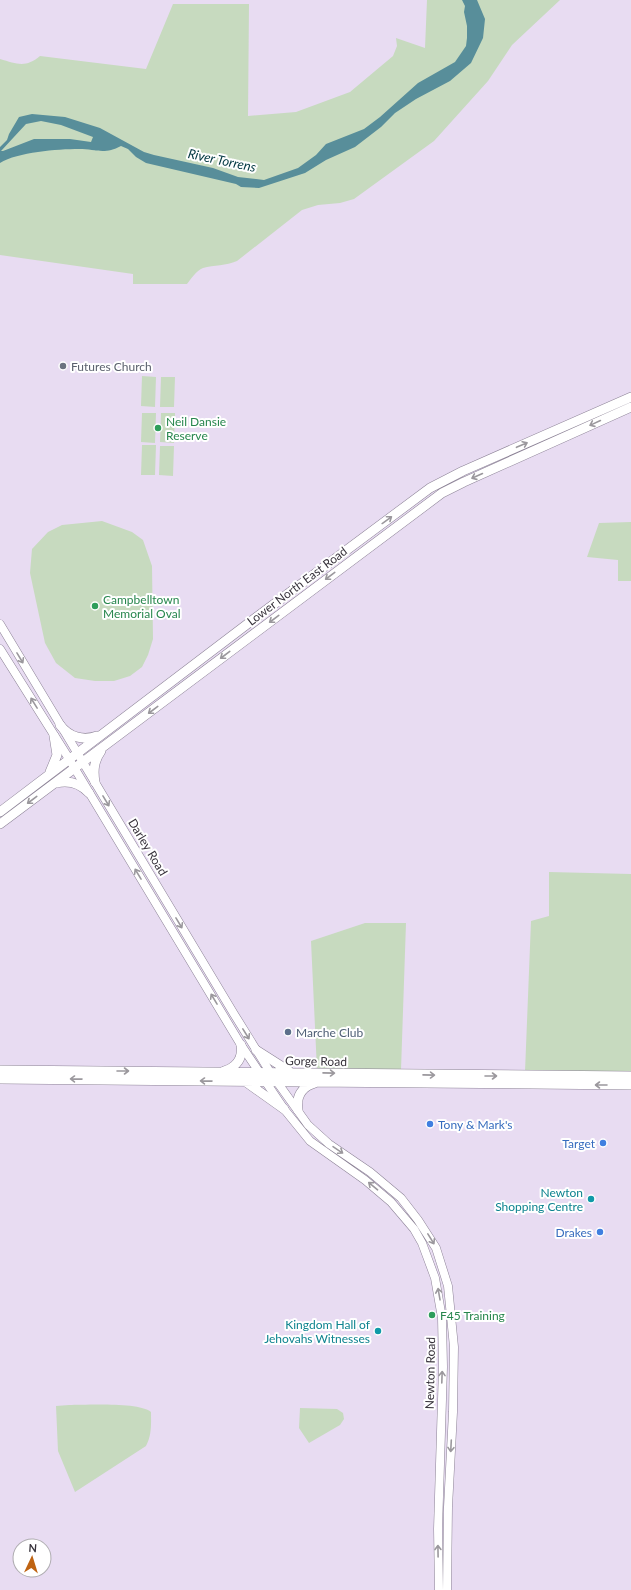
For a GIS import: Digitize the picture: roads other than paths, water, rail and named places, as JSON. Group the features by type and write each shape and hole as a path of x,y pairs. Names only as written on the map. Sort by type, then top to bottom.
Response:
{"main road":[{"name":"Lower North East Road","path":"0,812 348,548 436,484 631,397"},
{"name":"Lower North East Road","path":"0,824 442,493 631,407"},
{"path":"429,502 436,484"},
{"name":"Darley Road","path":"0,624 256,1050 277,1082"},
{"name":"Darley Road","path":"0,649 69,759 241,1045 266,1082"},
{"path":"60,725 68,733 80,738 90,738 103,733"},
{"path":"47,776 53,767 56,757 57,745 54,736"},
{"path":"95,782 94,772 96,760 104,747"},
{"path":"53,784 72,782 89,793"},
{"path":"221,1071 231,1069 237,1064 242,1054 241,1045"},
{"path":"256,1050 290,1072"},
{"name":"Gorge Road","path":"0,1070 290,1072 522,1084 631,1085"},
{"path":"512,1076 522,1084"},
{"name":"Gorge Road","path":"0,1080 318,1082 452,1080 512,1076 631,1076"},
{"path":"571,1085 578,1076"},
{"path":"245,1081 284,1109"},
{"name":"Newton Road","path":"266,1082 284,1109 310,1141 365,1180 402,1213 422,1243 435,1278 442,1318 443,1347 438,1529 439,1590"},
{"name":"Newton Road","path":"277,1082 316,1134 328,1144 370,1172 400,1198 418,1220 436,1248 444,1270 451,1302 454,1347 453,1412 448,1507 447,1590"},
{"path":"298,1110 297,1100 301,1092 309,1085 318,1082"}],"water":[{"name":"River Torrens","path":"462,0 477,0 485,19 483,38 471,63 450,81 416,99 395,113 381,127 355,147 326,160 305,173 259,188 241,187 236,184 146,163 136,157 128,149 121,146 105,151 79,149 38,152 17,156 0,163 0,147 7,140 19,117 32,114 65,117 100,128 144,152 213,168 238,177 264,180 298,168 316,155 326,144 364,129 380,117 418,83 455,62 466,46 467,26 464,12 465,6","holes":["41,121 61,125 93,137 91,142 70,139 34,139 1,151 26,124"]}],"place":[{"name":"Futures Church","path":"63,366"},
{"name":"Neil Dansie Reserve","path":"158,428"},
{"name":"Campbelltown Memorial Oval","path":"95,606"},
{"name":"Marche Club","path":"288,1032"},
{"name":"Tony & Mark's","path":"430,1124"},
{"name":"Target","path":"603,1143"},
{"name":"Newton Shopping Centre","path":"591,1199"},
{"name":"Drakes","path":"600,1232"},
{"name":"F45 Training","path":"432,1315"},
{"name":"Kingdom Hall of Jehovahs Witnesses","path":"378,1331"}]}
